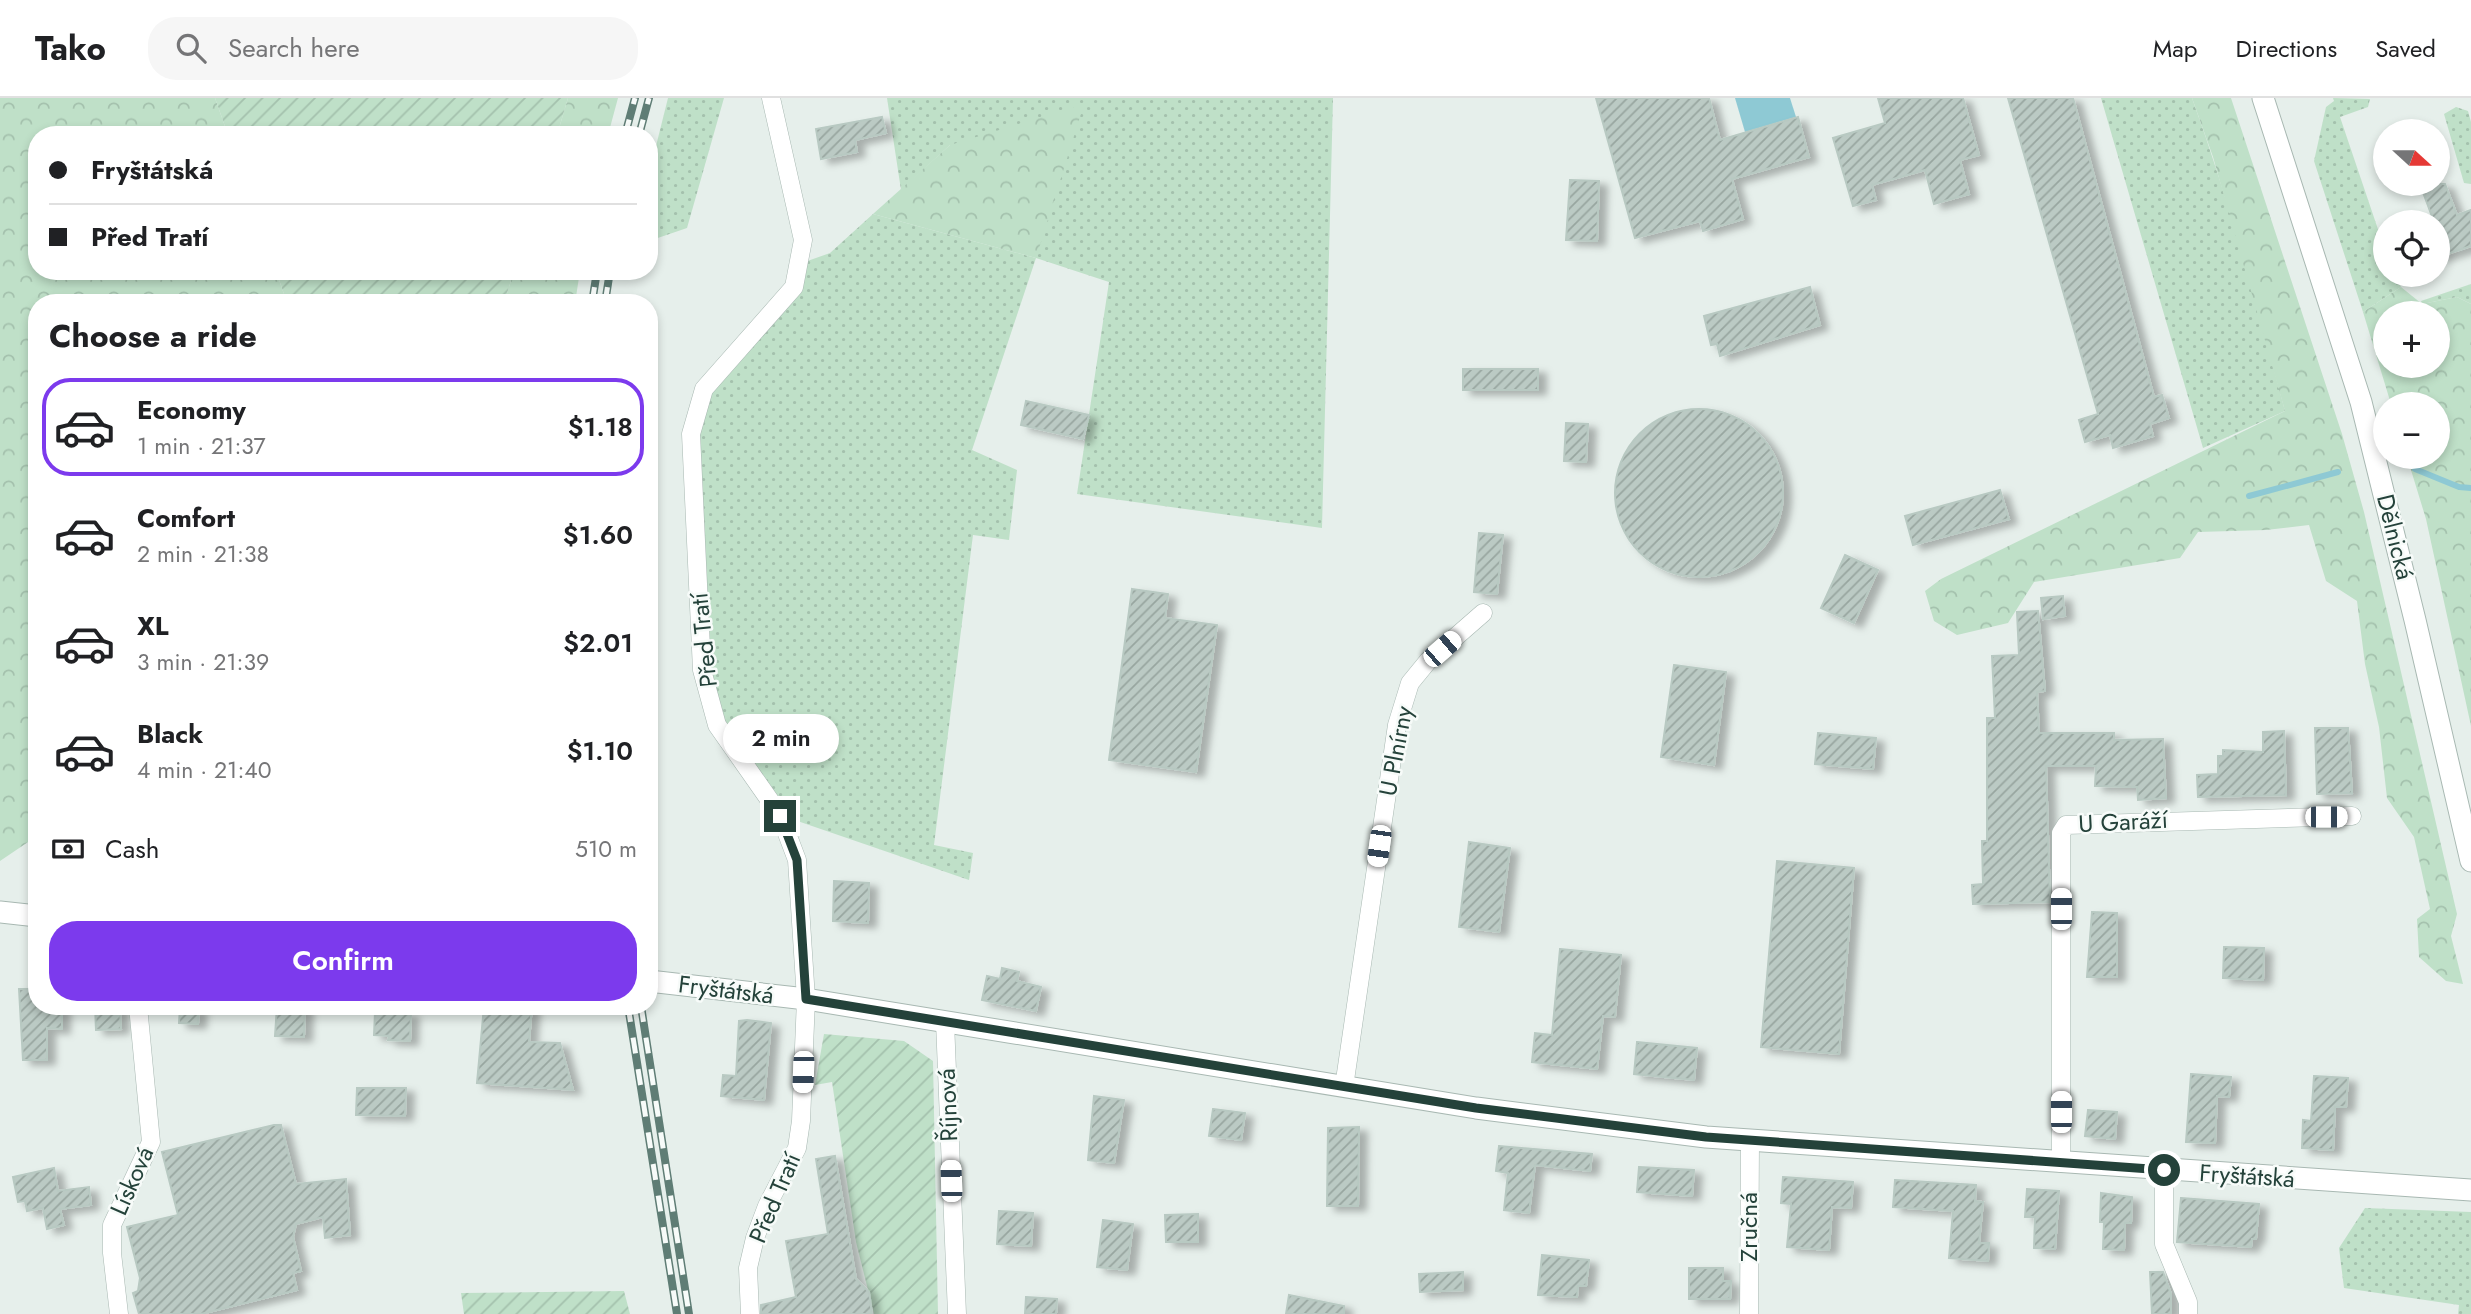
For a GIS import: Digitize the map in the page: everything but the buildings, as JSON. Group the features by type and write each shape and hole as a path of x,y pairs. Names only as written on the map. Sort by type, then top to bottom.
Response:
{"street":[{"name":"Před Tratí","path":"750,1314 748,1268 755,1238 797,1148 806,999 797,860 780,816 718,725 702,670 691,434 704,389 794,287 803,240 771,98"},
{"name":"Dělnická","path":"2269,100 2361,402 2416,620 2471,861"},
{"name":"U Plnírny","path":"1344,1087 1397,725 1410,683 1428,661 1483,613"},
{"name":"U Garáží","path":"2061,1163 2061,832 2066,825 2352,816"},
{"path":"0,912 28,915"},
{"name":"Fryštátská","path":"658,982 806,999 1476,1108 1750,1140 2471,1190"},
{"name":"Lísková","path":"120,1314 111,1253 112,1225 151,1142 139,1015"},
{"name":"Říjnová","path":"945,1021 957,1314"},
{"name":"Zručná","path":"1749,1314 1750,1140"},
{"path":"2164,1170 2164,1244 2188,1302 2188,1314"}],"green space":[{"path":"0,98 215,98 225,126 28,126 28,280 279,280 284,294 28,294 28,842 0,861"},
{"path":"215,98 568,98 560,126 225,126"},
{"path":"568,98 618,98 610,126 560,126"},
{"path":"668,98 724,98 687,228 658,238 658,138"},
{"path":"887,98 1333,98 1322,528 1077,494 1109,282 1036,258 950,145 901,190"},
{"path":"2101,98 2192,98 2242,253 2285,411 2203,448"},
{"path":"2192,98 2231,98 2342,434 2364,512 2457,914 2451,936 2463,984 2446,981 2419,957 2417,919 2430,909 2414,837 2387,798 2379,727 2365,664 2357,601 2326,581 2309,525 2266,530 2198,532 2180,558 2034,582 2008,623 1957,635 1934,621 1925,591 1941,579 2285,411 2213,157"},
{"path":"2333,98 2370,99 2368,107 2340,117 2373,215 2373,287 2401,287 2380,301 2373,301 2373,305 2363,312 2314,161 2326,107 2334,101"},
{"path":"1084,104 1036,258 873,214 950,145"},
{"path":"2456,107 2468,111 2471,122 2471,184 2464,183 2450,135 2450,119 2445,119 2444,114"},
{"path":"873,214 1036,258 972,450 1017,470 1009,540 973,535 934,845 973,853 969,880 780,815 739,759 702,670 691,434 704,389 794,287 799,264 830,253"},
{"path":"279,280 511,280 507,294 284,294"},
{"path":"511,280 579,280 576,294 507,294"},
{"path":"2471,284 2471,304 2457,297 2421,301"},
{"path":"2401,287 2418,301 2380,301"},
{"path":"2457,297 2471,304 2471,726 2426,519 2411,469 2450,469 2450,392 2387,392 2383,378 2450,378 2450,301 2437,301"},
{"path":"2373,305 2373,345 2363,312"},
{"path":"824,1034 904,1041 933,1061 938,1314 874,1314 856,1242 832,1082 815,1085"},
{"path":"2365,1208 2471,1212 2471,1314 2458,1314 2459,1305 2344,1288 2339,1248"},
{"path":"624,1291 630,1314 464,1314 461,1293"}],"water":[{"path":"1735,98 1790,98 1796,117 1745,132"}],"waterway":[{"path":"2415,469 2459,487 2471,488"},
{"path":"2249,496 2338,472"}],"railway":[{"path":"627,126 635,98"},
{"path":"641,126 649,98"},
{"path":"593,294 596,280"},
{"path":"606,294 609,280"},
{"path":"629,1015 677,1314"},
{"path":"642,1015 689,1314"}],"route":[{"path":"780,816 797,860 806,999 1476,1108 1706,1137 2164,1170"}]}
